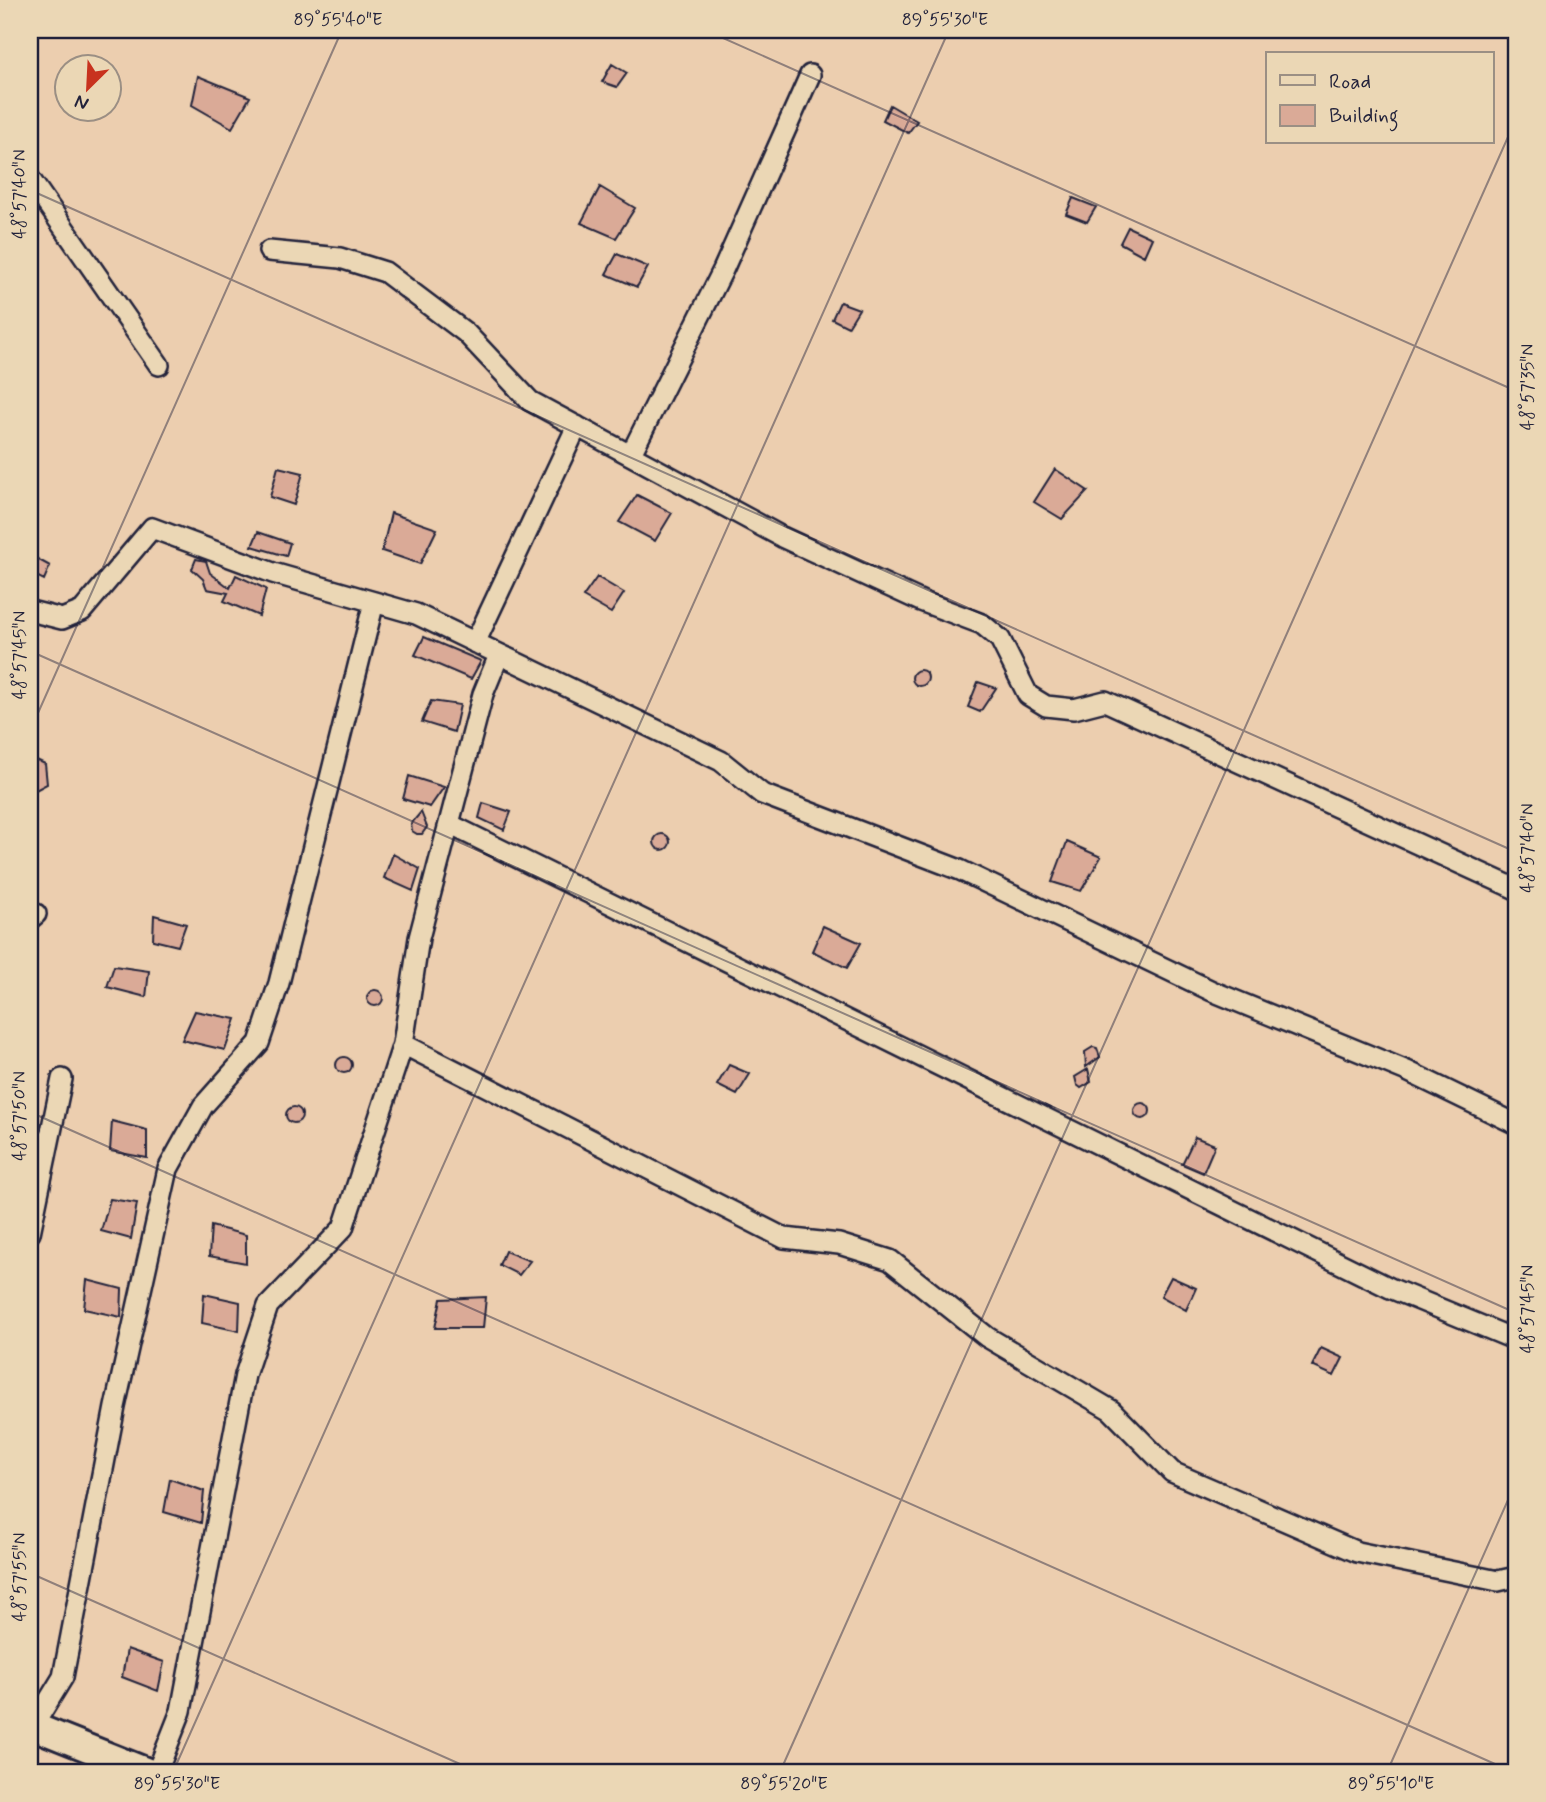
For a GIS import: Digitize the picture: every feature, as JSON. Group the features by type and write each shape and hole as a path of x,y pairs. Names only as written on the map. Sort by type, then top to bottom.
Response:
{"street":[{"path":"631,454 723,270 810,75"},
{"path":"30,179 159,365"},
{"path":"269,251 340,258 385,272 466,333 530,401 782,537 921,601 982,624 1000,639 1028,695 1046,706 1074,709 1105,701 1516,889"},
{"path":"475,643 577,426"},
{"path":"30,611 62,619 82,611 152,528 273,573 416,614 721,761 762,794 960,870 1212,991 1408,1071 1516,1124"},
{"path":"148,1772 31,1726 63,1676 115,1407 168,1169 203,1106 260,1043 279,983 374,602"},
{"path":"158,1772 181,1711 245,1375 268,1306 342,1228 403,1044 419,938 483,694 499,655"},
{"path":"449,824 1377,1282 1516,1340"},
{"path":"403,1044 784,1238 839,1244 890,1260 987,1337 1111,1410 1172,1472 1357,1552 1510,1581"},
{"path":"30,1233 62,1079"}],"building":[{"path":"612,64 627,73 617,87 602,82"},
{"path":"198,76 250,97 232,128 192,105"},
{"path":"890,105 917,121 908,133 883,120"},
{"path":"600,187 635,208 616,238 581,223"},
{"path":"1073,198 1096,207 1087,222 1066,214"},
{"path":"1128,227 1152,238 1144,256 1120,243"},
{"path":"617,254 648,267 637,287 606,274"},
{"path":"840,302 859,309 848,327 832,319"},
{"path":"278,467 303,473 294,505 270,497"},
{"path":"1055,469 1088,491 1062,519 1034,502"},
{"path":"637,495 672,513 655,541 619,522"},
{"path":"391,513 437,529 420,564 382,551"},
{"path":"258,532 290,543 286,556 252,546"},
{"path":"30,555 50,566 44,580 30,573"},
{"path":"196,559 206,561 210,573 230,588 236,575 266,589 259,616 224,601 228,593 207,589 203,579 192,569"},
{"path":"597,577 624,593 611,613 583,597"},
{"path":"424,637 481,661 471,679 415,655"},
{"path":"920,670 926,672 926,684 920,686 914,684 912,678 914,672"},
{"path":"978,682 996,688 980,712 968,707"},
{"path":"431,701 460,705 454,732 422,722"},
{"path":"30,757 45,764 47,784 30,793"},
{"path":"409,776 444,787 430,807 403,799"},
{"path":"483,803 511,812 504,830 479,818"},
{"path":"421,812 427,827 422,834 417,834 412,831 411,824"},
{"path":"662,834 668,836 668,848 662,850 656,848 654,842 656,836"},
{"path":"1067,842 1101,857 1081,891 1052,882"},
{"path":"393,854 420,869 413,891 384,878"},
{"path":"154,915 186,924 178,946 153,940"},
{"path":"823,926 861,943 847,968 812,951"},
{"path":"114,966 149,971 146,997 107,987"},
{"path":"375,990 381,992 381,1004 375,1006 369,1004 367,998 369,992"},
{"path":"195,1011 236,1019 225,1050 182,1040"},
{"path":"1093,1047 1097,1048 1100,1057 1086,1067 1085,1052"},
{"path":"344,1057 350,1059 350,1071 344,1073 338,1071 336,1065 338,1059"},
{"path":"729,1065 750,1074 737,1095 717,1085"},
{"path":"1088,1069 1091,1082 1081,1088 1075,1077"},
{"path":"1142,1103 1148,1105 1148,1117 1142,1119 1136,1117 1134,1111 1136,1105"},
{"path":"294,1107 300,1109 300,1121 294,1123 288,1121 286,1115 288,1109"},
{"path":"112,1121 147,1130 147,1158 110,1151"},
{"path":"1195,1137 1215,1145 1203,1173 1182,1164"},
{"path":"110,1199 137,1203 131,1239 101,1231"},
{"path":"211,1226 246,1235 246,1263 209,1256"},
{"path":"505,1251 530,1261 519,1275 499,1265"},
{"path":"1171,1277 1196,1288 1186,1310 1161,1296"},
{"path":"87,1280 122,1289 121,1317 84,1309"},
{"path":"204,1294 240,1302 239,1331 202,1323"},
{"path":"486,1297 483,1328 435,1328 441,1299"},
{"path":"1321,1348 1343,1358 1334,1376 1312,1366"},
{"path":"170,1479 204,1491 201,1523 164,1512"},
{"path":"127,1649 164,1662 158,1691 122,1677"}]}
